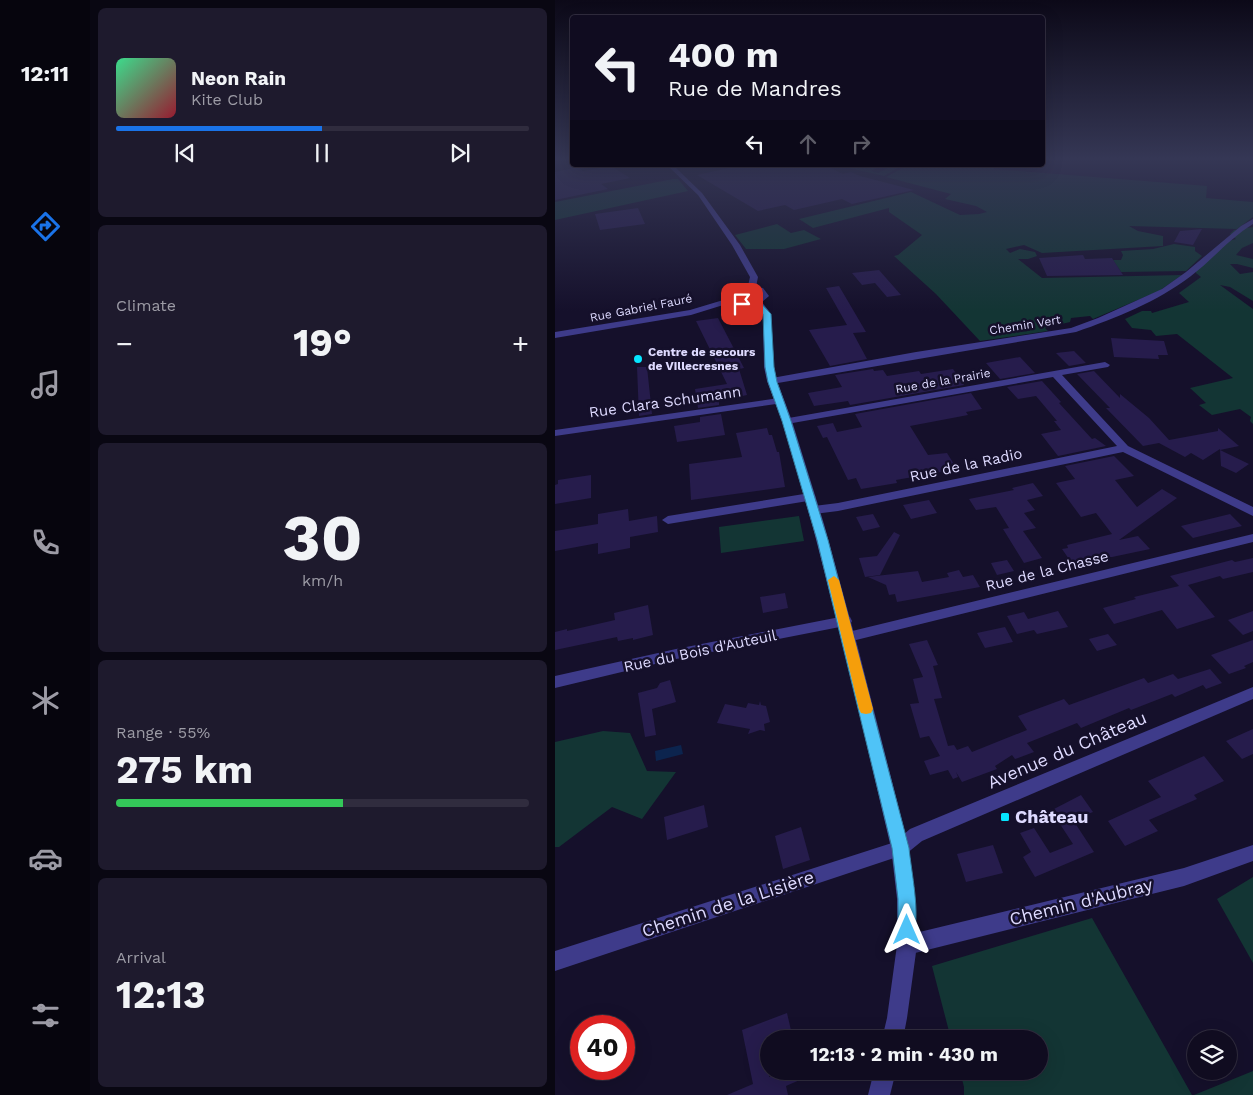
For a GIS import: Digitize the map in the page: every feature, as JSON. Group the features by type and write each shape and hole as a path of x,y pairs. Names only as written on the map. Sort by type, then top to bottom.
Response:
{"street":[{"path":"711,209 736,245 754,276 752,288"},
{"name":"Chemin Vert","path":"772,382 916,355 1073,330 1091,324 1165,291 1189,274 1243,227 1253,221"},
{"path":"752,288 760,290 765,294 764,298 757,302 742,304 730,300 729,296 733,292 752,288"},
{"name":"Rue Gabriel Fauré","path":"555,335 691,312 730,300"},
{"path":"757,302 767,314 769,367 772,382 787,421 847,629 901,848 906,899 907,946 894,1030"},
{"name":"Rue de la Prairie","path":"787,421 1105,365"},
{"path":"1056,374 1124,448 1253,512"},
{"name":"Rue Clara Schumann","path":"555,433 779,401"},
{"name":"Rue de la Radio","path":"814,510 838,508 1124,448"},
{"path":"669,520 810,497"},
{"name":"Rue de la Chasse","path":"847,629 1253,538"},
{"name":"Rue du Bois d'Auteuil","path":"555,682 676,654 847,629"},
{"name":"Avenue du Château","path":"901,848 916,835 1253,693"},
{"name":"Chemin de la Lisière","path":"555,961 901,848"},
{"name":"Chemin d'Aubray","path":"907,946 1184,877 1253,853"},
{"path":"879,1095 883,1080"}],"green space":[{"path":"555,209 605,209 555,220"},
{"path":"840,209 885,209 813,228 799,219"},
{"path":"889,209 947,209 960,215 987,212 982,209 1253,209 1253,217 1237,229 1129,226 1138,231 1163,236 1163,246 1042,253 1024,245 1006,249 1010,253 1020,249 1035,252 1037,256 1028,259 1018,259 1042,278 1182,275 1159,291 1093,319 1090,316 1071,318 1070,322 1045,328 1048,331 980,341 936,294 894,256 898,255 922,235 889,212"},
{"path":"777,224 791,233 804,230 821,239 784,249 746,249 735,235"},
{"path":"1253,227 1253,243 1242,248 1236,255 1253,259 1253,268 1230,264 1240,274 1253,272 1253,301 1230,287 1220,285 1253,309 1253,424 1250,421 1251,417 1240,409 1212,415 1199,405 1206,403 1190,388 1233,378 1177,334 1156,336 1151,330 1132,328 1125,319 1142,311 1151,311 1152,313 1189,302 1179,293 1201,277 1196,273 1196,265 1221,243 1236,239 1230,234 1234,230"},
{"path":"1174,244 1195,247 1195,251 1202,256 1186,271 1121,272 1113,260 1121,260 1123,255 1121,251 1153,249"},
{"path":"799,516 804,541 721,553 719,527"},
{"path":"603,731 630,733 647,771 676,772 642,819 612,807 559,847 555,847 555,742"},
{"path":"1253,877 1253,963 1217,899"},
{"path":"1092,918 1192,1095 964,1095 962,1080 1048,1080 1048,1030 949,1030 932,966"},
{"path":"1253,1071 1253,1095 1194,1095 1231,1080 1237,1080 1237,1078"}],"water":[{"path":"681,745 683,754 656,761 655,751"}],"building":[{"path":"638,209 645,224 600,230 595,214"},
{"path":"1202,229 1193,245 1174,242 1180,231"},
{"path":"1083,255 1085,259 1112,258 1123,275 1047,276 1039,258"},
{"path":"879,270 901,295 887,297 875,283 862,285 852,273"},
{"path":"839,286 866,332 853,333 867,359 830,366 809,330 847,325 826,288"},
{"path":"718,318 744,368 739,369 747,395 719,401 719,405 698,408 695,389 727,384 696,321"},
{"path":"1111,338 1164,341 1168,355 1158,355 1159,359 1114,357"},
{"path":"1074,351 1086,363 1069,366 1056,353"},
{"path":"1020,357 1035,373 1000,379 986,363"},
{"path":"637,367 647,367 652,414 639,416"},
{"path":"873,369 874,371 883,370 887,376 919,371 921,374 953,369 964,385 850,405 848,401 814,406 808,393 842,387 835,375"},
{"path":"1094,371 1120,398 1120,394 1149,418 1169,440 1218,431 1218,428 1239,446 1220,449 1203,460 1191,453 1185,457 1159,443 1143,446 1106,408 1110,408 1077,374"},
{"path":"1042,381 1092,439 1095,438 1106,446 1058,456 1041,434 1061,430 1054,421 1057,421 1036,396 1018,399 1007,387"},
{"path":"971,393 982,409 966,412 968,415 910,426 928,455 947,453 957,469 896,480 897,483 861,489 856,478 848,480 827,437 823,438 817,426 833,423 837,432 862,427 855,414"},
{"path":"721,414 725,435 677,442 674,426 700,422 700,417"},
{"path":"767,428 769,435 772,435 777,452 779,452 785,487 691,500 689,464 742,457 736,433"},
{"path":"1220,450 1249,464 1236,473 1221,466"},
{"path":"1114,456 1134,476 1115,480 1137,507 1162,489 1177,498 1119,540 1138,536 1150,549 1112,557 1107,557 1103,553 1097,557 1071,562 1062,549 1068,548 1067,545 1112,534 1096,513 1081,517 1056,483 1075,479 1065,466"},
{"path":"591,475 591,498 555,504 555,485 558,484 558,480"},
{"path":"1033,483 1043,496 1027,500 1035,510 1024,513 1036,528 1023,531 1042,558 1024,563 1003,529 1009,528 996,507 976,510 969,499 1014,490 1012,488"},
{"path":"929,500 937,513 911,519 903,505"},
{"path":"628,509 629,521 657,516 658,532 630,537 630,548 598,554 598,543 555,551 555,531 598,524 598,514"},
{"path":"873,514 880,527 863,531 856,517"},
{"path":"1230,514 1242,526 1193,538 1181,526"},
{"path":"894,532 900,535 880,575 865,577 859,558 877,556"},
{"path":"1253,558 1253,572 1223,579 1220,576 1188,585 1215,617 1177,629 1162,610 1114,624 1103,608 1136,599 1134,597 1179,586 1170,576 1232,560 1235,562"},
{"path":"1007,560 1014,571 997,575 991,563"},
{"path":"959,570 963,577 973,575 980,587 897,602 895,594 889,595 886,585 868,577 918,571 922,582 949,577 947,573"},
{"path":"785,593 788,608 763,613 760,597"},
{"path":"648,605 653,635 633,640 633,638 618,641 617,637 555,650 555,632 615,620 614,613"},
{"path":"1058,611 1068,627 1037,634 1034,630 1017,634 1007,616 1024,612 1028,619"},
{"path":"1253,611 1253,631 1243,635 1228,620"},
{"path":"1005,627 1013,642 985,648 977,633"},
{"path":"1108,634 1117,645 1097,651 1089,639"},
{"path":"927,640 938,665 933,666 942,698 934,699 948,746 954,745 957,750 968,746 972,752 1027,730 1018,716 1064,699 1069,705 1144,678 1148,683 1173,674 1178,679 1210,669 1222,683 1206,689 1203,685 1175,697 1172,694 1131,710 1129,708 1081,728 1077,723 1027,743 1034,752 1015,759 1012,755 995,766 997,769 962,782 956,772 958,777 953,779 948,770 930,775 924,761 940,756 929,736 920,738 910,704 919,703 913,679 923,677 909,644"},
{"path":"1253,640 1253,662 1244,666 1246,668 1229,674 1211,655"},
{"path":"670,680 676,702 652,709 656,735 645,737 638,693 657,688 660,683"},
{"path":"760,701 761,705 766,706 770,722 764,724 765,731 760,730 748,734 750,729 717,723 725,704 746,708 748,703 759,705"},
{"path":"1253,729 1253,754 1242,759 1226,741"},
{"path":"1204,756 1224,781 1194,795 1197,799 1149,820 1158,831 1125,846 1108,821 1161,797 1148,781"},
{"path":"1081,795 1093,812 1073,820 1094,852 1035,877 1023,857 1031,852 1020,833 1034,828 1050,853 1073,844 1058,821 1061,820 1054,809"},
{"path":"704,805 708,827 667,840 664,817"},
{"path":"801,827 810,860 783,869 775,836"},
{"path":"993,845 1003,873 966,882 957,854"},
{"path":"787,1013 791,1030 760,1030 760,1080 800,1080 786,1086 788,1095 727,1095 753,1084 742,1030"}],"slow traffic":[{"path":"834,580 866,709"}],"place":[{"name":"Centre de secours de Villecresnes","path":"638,359"},
{"name":"Château","path":"1005,817"}],"route":[{"path":"742,304 757,302 767,314 769,367 772,382 787,421 823,540 901,848 907,930"}]}
